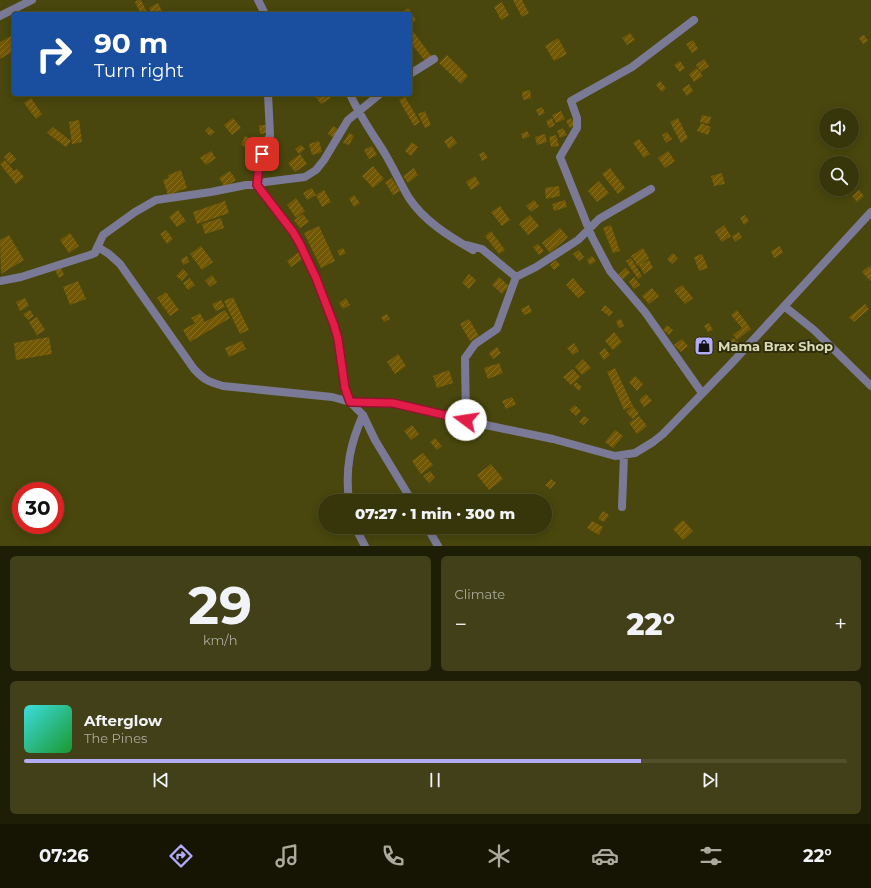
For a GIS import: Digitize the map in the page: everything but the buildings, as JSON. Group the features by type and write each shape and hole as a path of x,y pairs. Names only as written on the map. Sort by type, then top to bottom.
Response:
{"street":[{"path":"0,16 32,0"},
{"path":"258,0 264,12"},
{"path":"694,20 632,67 571,101 577,118 577,128 560,157 592,237 610,271 645,312 702,393"},
{"path":"412,73 434,59"},
{"path":"268,96 270,135 259,164 257,185 297,238 316,278 334,325 338,339 345,388 350,402 363,415 375,440 408,494"},
{"path":"351,96 358,112 384,153 410,199 430,220 460,243 473,250"},
{"path":"95,253 102,235 156,200 305,177 316,170 331,151 344,126 378,96"},
{"path":"466,420 465,358 475,344 497,329 516,277 536,267 578,240 598,219 651,189"},
{"path":"0,281 95,253 98,247 120,264 194,369 201,377 209,382 223,386 332,398 350,402 393,403 552,439 616,456 635,453 653,442 702,393 871,212"},
{"path":"460,243 482,250 516,277"},
{"path":"784,306 814,330 871,386"},
{"path":"348,494 347,483 350,452 363,415"},
{"path":"622,507 624,455"},
{"path":"359,534 365,546"},
{"path":"431,534 438,546"}],"place":[{"name":"Mama Brax Shop","path":"704,346"}],"route":[{"path":"262,154 259,164 257,185 293,232 316,278 338,339 346,395 350,402 393,403 466,420"}]}
